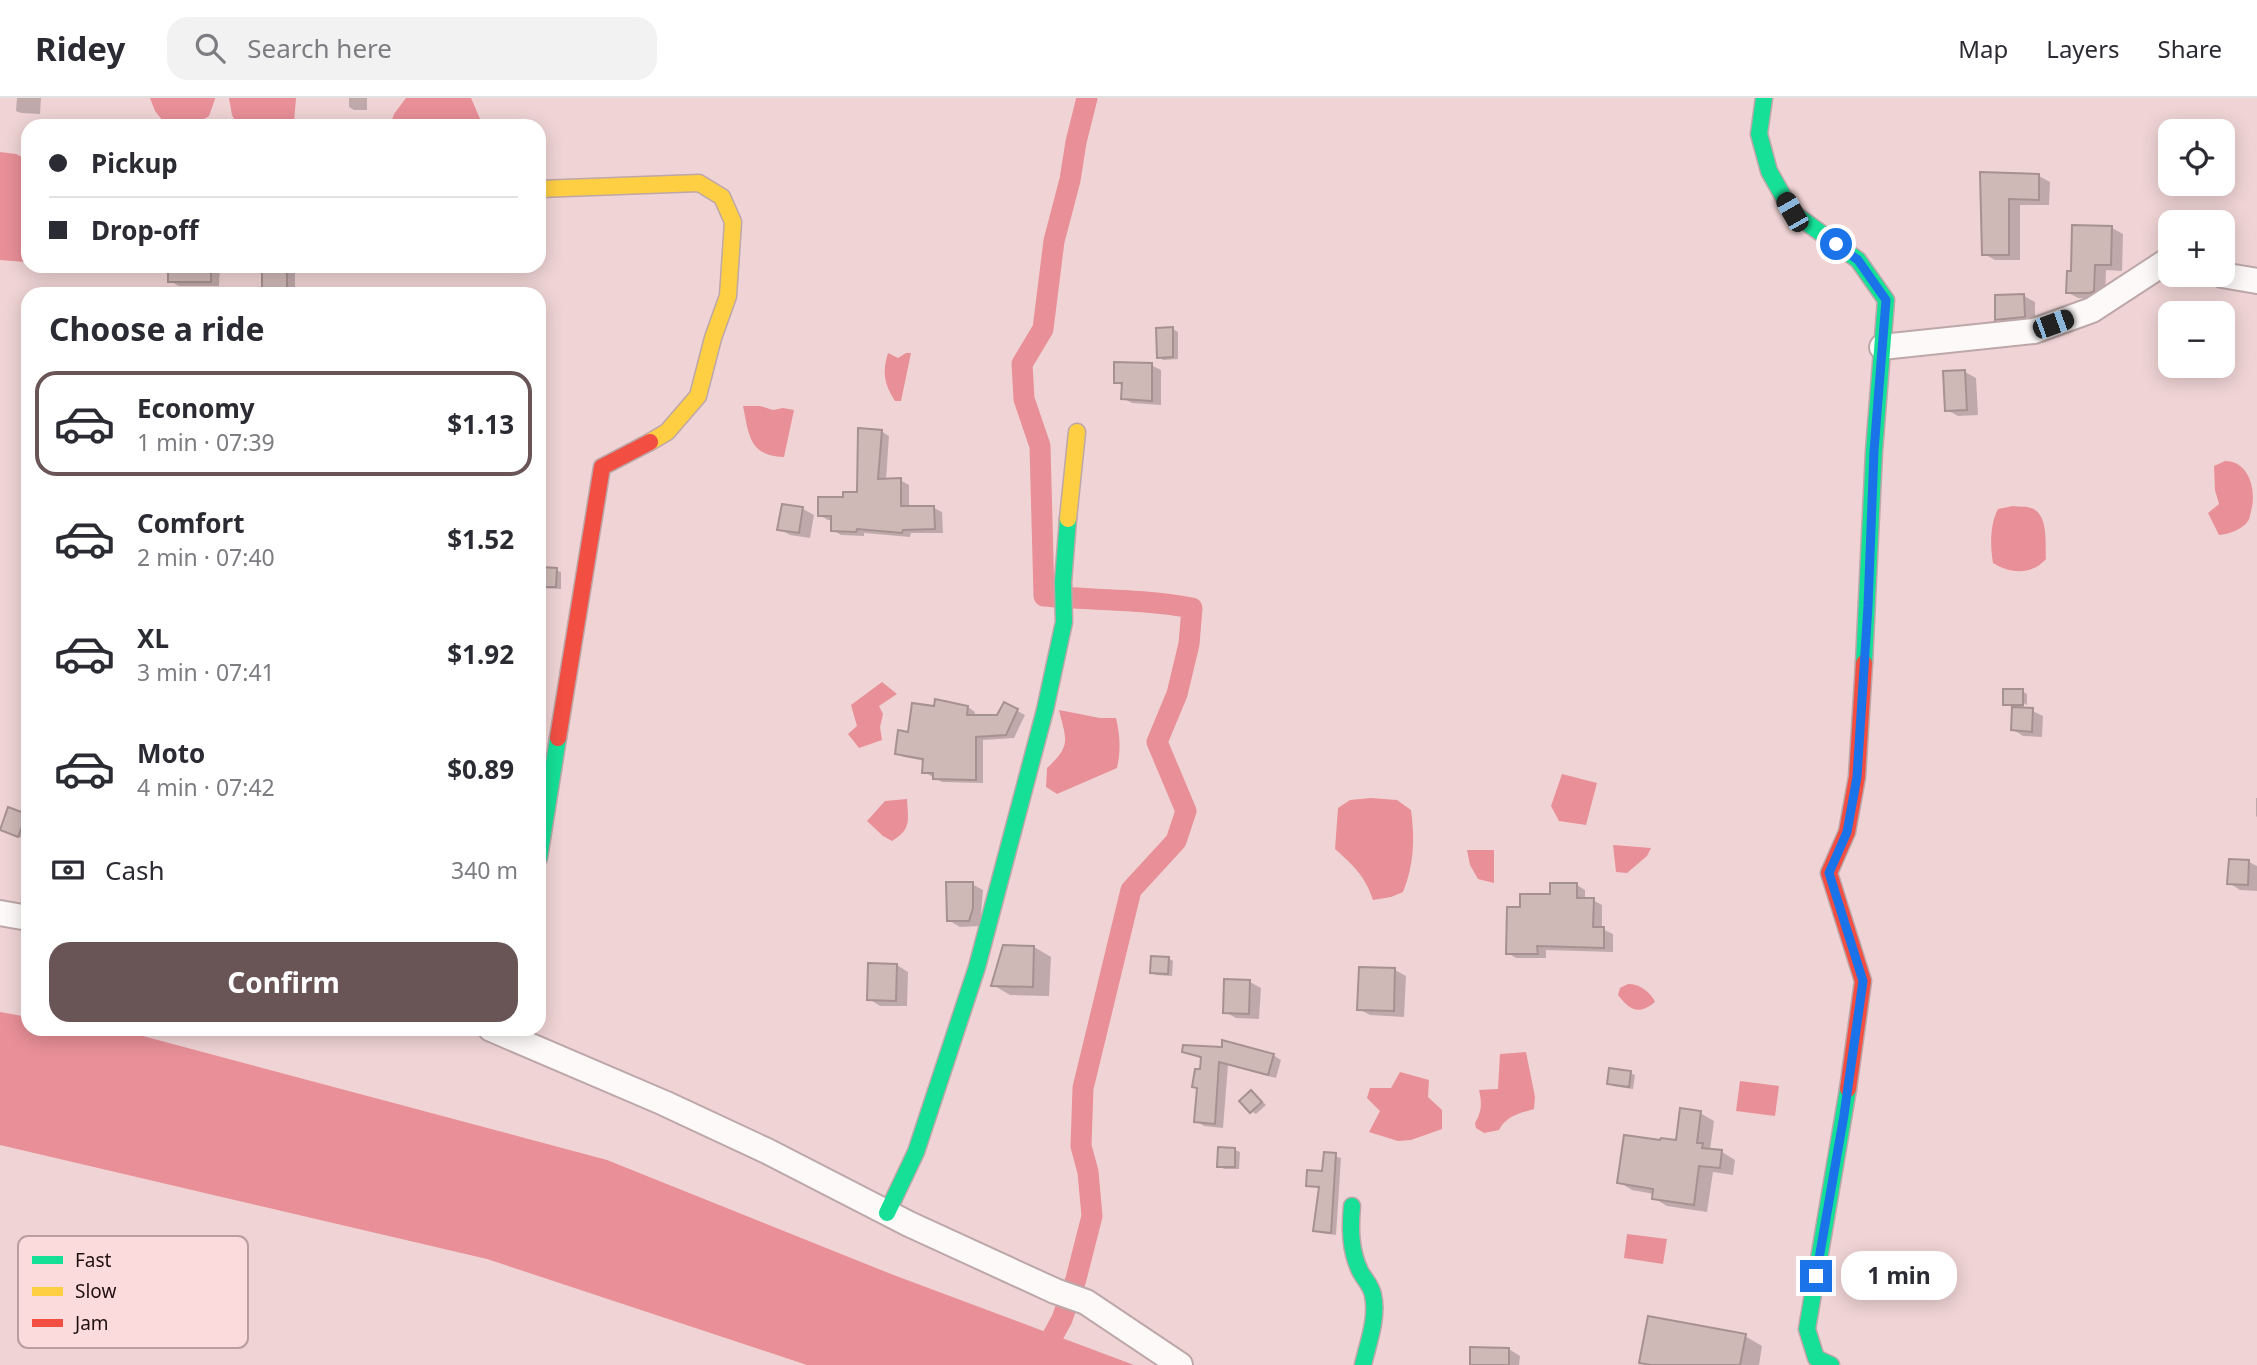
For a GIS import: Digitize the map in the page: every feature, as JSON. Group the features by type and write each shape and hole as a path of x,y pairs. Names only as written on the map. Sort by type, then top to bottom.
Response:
{"street":[{"path":"1764,98 1759,134 1769,171 1792,212 1858,260 1886,300 1857,777 1847,832 1829,873 1863,981 1844,1115 1807,1329 1816,1358 1830,1365"},
{"path":"546,190 699,183 722,197 733,222 728,296 713,338 698,396 667,432 602,467 546,813"},
{"path":"1882,347 2034,331 2092,310 2158,267"},
{"path":"2235,277 2257,281"},
{"path":"887,1213 916,1152 977,967 1045,710 1064,622 1063,582 1077,432"},
{"path":"0,913 21,917"},
{"path":"507,1036 676,1109 767,1151 887,1213 1055,1291 1086,1302 1180,1365"},
{"path":"1352,1206 1350,1229 1353,1254 1373,1292 1374,1314 1363,1365"}],"shaded area":[{"path":"150,98 215,98 209,116 204,119 161,119"},
{"path":"229,98 296,98 294,119 234,119"},
{"path":"406,98 471,98 480,119 392,119"},
{"path":"0,152 21,156 21,262 0,260"},
{"path":"888,353 898,358 911,353 901,401 895,401 886,383 885,366"},
{"path":"743,406 794,410 784,457 772,456 757,448 749,435"},
{"path":"2225,461 2233,462 2245,471 2252,486 2253,503 2248,521 2242,527 2219,535 2208,513 2219,504 2215,490 2214,466"},
{"path":"2013,506 2037,511 2043,523 2046,559 2028,570 2014,571 1993,563 1991,535 1995,515 1998,509"},
{"path":"882,682 897,694 879,706 883,714 880,727 882,740 859,748 848,734 857,726 851,705"},
{"path":"1059,710 1100,718 1116,718 1119,749 1117,768 1057,794 1046,787 1047,768 1060,753 1065,742"},
{"path":"1562,774 1597,783 1586,825 1559,821 1551,806"},
{"path":"907,799 906,828 892,841 867,821 885,801"},
{"path":"1350,800 1397,800 1411,810 1413,831 1413,852 1403,892 1373,900 1358,872 1335,849 1338,808"},
{"path":"1613,845 1651,848 1647,856 1627,873 1616,872"},
{"path":"1467,850 1494,850 1494,883 1478,879 1470,865"},
{"path":"1628,984 1644,989 1655,1002 1644,1009 1631,1008 1618,995 1620,988"},
{"path":"0,1012 21,1016 21,1036 143,1036 607,1160 891,1274 1134,1365 807,1365 487,1259 0,1145"},
{"path":"1526,1052 1535,1097 1534,1109 1509,1118 1499,1130 1484,1133 1476,1128 1475,1123 1481,1107 1479,1090 1498,1089 1500,1054"},
{"path":"1400,1072 1429,1080 1428,1097 1442,1110 1442,1129 1411,1140 1398,1141 1369,1132 1380,1111 1367,1098 1370,1088 1391,1088"},
{"path":"1740,1081 1779,1086 1775,1116 1736,1111"},
{"path":"1627,1234 1667,1239 1663,1264 1624,1258"}],"building":[{"path":"1980,172 2039,174 2039,200 2009,199 2009,255 1982,255"},
{"path":"2072,225 2112,226 2111,265 2095,265 2094,291 2090,293 2066,293 2067,271 2071,271"},
{"path":"168,273 211,273 211,282 168,282"},
{"path":"262,273 287,273 287,287 262,287"},
{"path":"2024,294 2025,317 1995,320 1995,295"},
{"path":"1173,327 1173,357 1157,358 1156,328"},
{"path":"1114,362 1152,363 1152,401 1121,399 1122,383 1114,383"},
{"path":"1965,370 1967,410 1945,411 1943,371"},
{"path":"858,428 882,430 878,479 901,478 901,506 934,506 935,529 903,530 902,533 857,529 856,532 831,531 831,516 818,516 818,497 843,497 843,492 857,492"},
{"path":"782,504 803,507 799,533 777,530"},
{"path":"546,567 557,568 556,587 546,587"},
{"path":"2003,689 2023,689 2023,705 2003,705"},
{"path":"935,699 968,706 967,715 997,715 1004,702 1018,709 1006,735 976,737 976,780 933,779 933,773 922,773 923,759 895,754 898,730 908,732 912,703 934,706"},
{"path":"2012,707 2033,708 2032,732 2011,730"},
{"path":"8,807 21,812 18,837 0,830"},
{"path":"2229,859 2249,860 2248,885 2227,884"},
{"path":"946,882 973,882 973,908 969,921 947,921"},
{"path":"1550,883 1577,883 1577,898 1594,898 1593,927 1604,927 1604,948 1537,946 1538,954 1506,954 1507,907 1520,907 1520,894 1550,894"},
{"path":"1003,945 1034,946 1033,987 991,986"},
{"path":"1151,956 1169,957 1168,974 1150,973"},
{"path":"868,963 897,964 896,1001 867,1000"},
{"path":"1359,967 1395,968 1394,1011 1357,1010"},
{"path":"1224,979 1250,980 1249,1014 1223,1013"},
{"path":"1222,1040 1274,1054 1268,1075 1219,1062 1215,1124 1194,1122 1197,1088 1192,1087 1195,1069 1200,1069 1201,1057 1182,1052 1183,1045 1222,1047"},
{"path":"1609,1068 1631,1071 1629,1087 1607,1084"},
{"path":"1251,1090 1262,1102 1250,1113 1239,1101"},
{"path":"1680,1108 1701,1111 1697,1143 1703,1143 1702,1148 1722,1150 1720,1168 1699,1166 1694,1205 1652,1199 1653,1189 1617,1183 1624,1135 1676,1140"},
{"path":"1218,1147 1235,1148 1235,1167 1217,1167"},
{"path":"1324,1152 1336,1153 1331,1233 1313,1231 1319,1187 1306,1186 1307,1170 1322,1171"},
{"path":"1648,1316 1746,1334 1740,1365 1639,1363"},
{"path":"1470,1347 1509,1348 1509,1365 1470,1365"}],"waterway":[{"path":"1037,1365 1062,1319 1076,1279 1092,1216 1088,1172 1081,1146 1083,1088 1131,890 1176,841 1186,811 1157,742 1177,694 1189,644 1192,608 1137,601 1044,596 1040,446 1024,399 1022,364 1043,329 1054,241 1087,98"}],"traffic: fast":[{"path":"1764,98 1759,134 1769,171 1792,212 1858,260 1886,300 1874,451 1864,663"},
{"path":"887,1213 916,1152 977,967 1045,710 1064,622 1063,582 1068,519"},
{"path":"546,814 558,738"},
{"path":"1831,1365 1816,1358 1807,1329 1848,1089"},
{"path":"1352,1206 1354,1255 1372,1291 1374,1304 1372,1330 1363,1365"}],"traffic: slow":[{"path":"546,189 699,183 722,197 733,222 728,296 713,338 698,396 667,432 650,442"},
{"path":"1068,519 1077,432"}],"traffic: jam":[{"path":"558,738 602,467 650,442"},
{"path":"1848,1089 1863,981 1829,873 1847,832 1857,777 1864,663"}],"route":[{"path":"1816,1276 1844,1115 1863,981 1829,873 1847,832 1857,777 1874,451 1886,300 1858,260 1836,244"}]}
